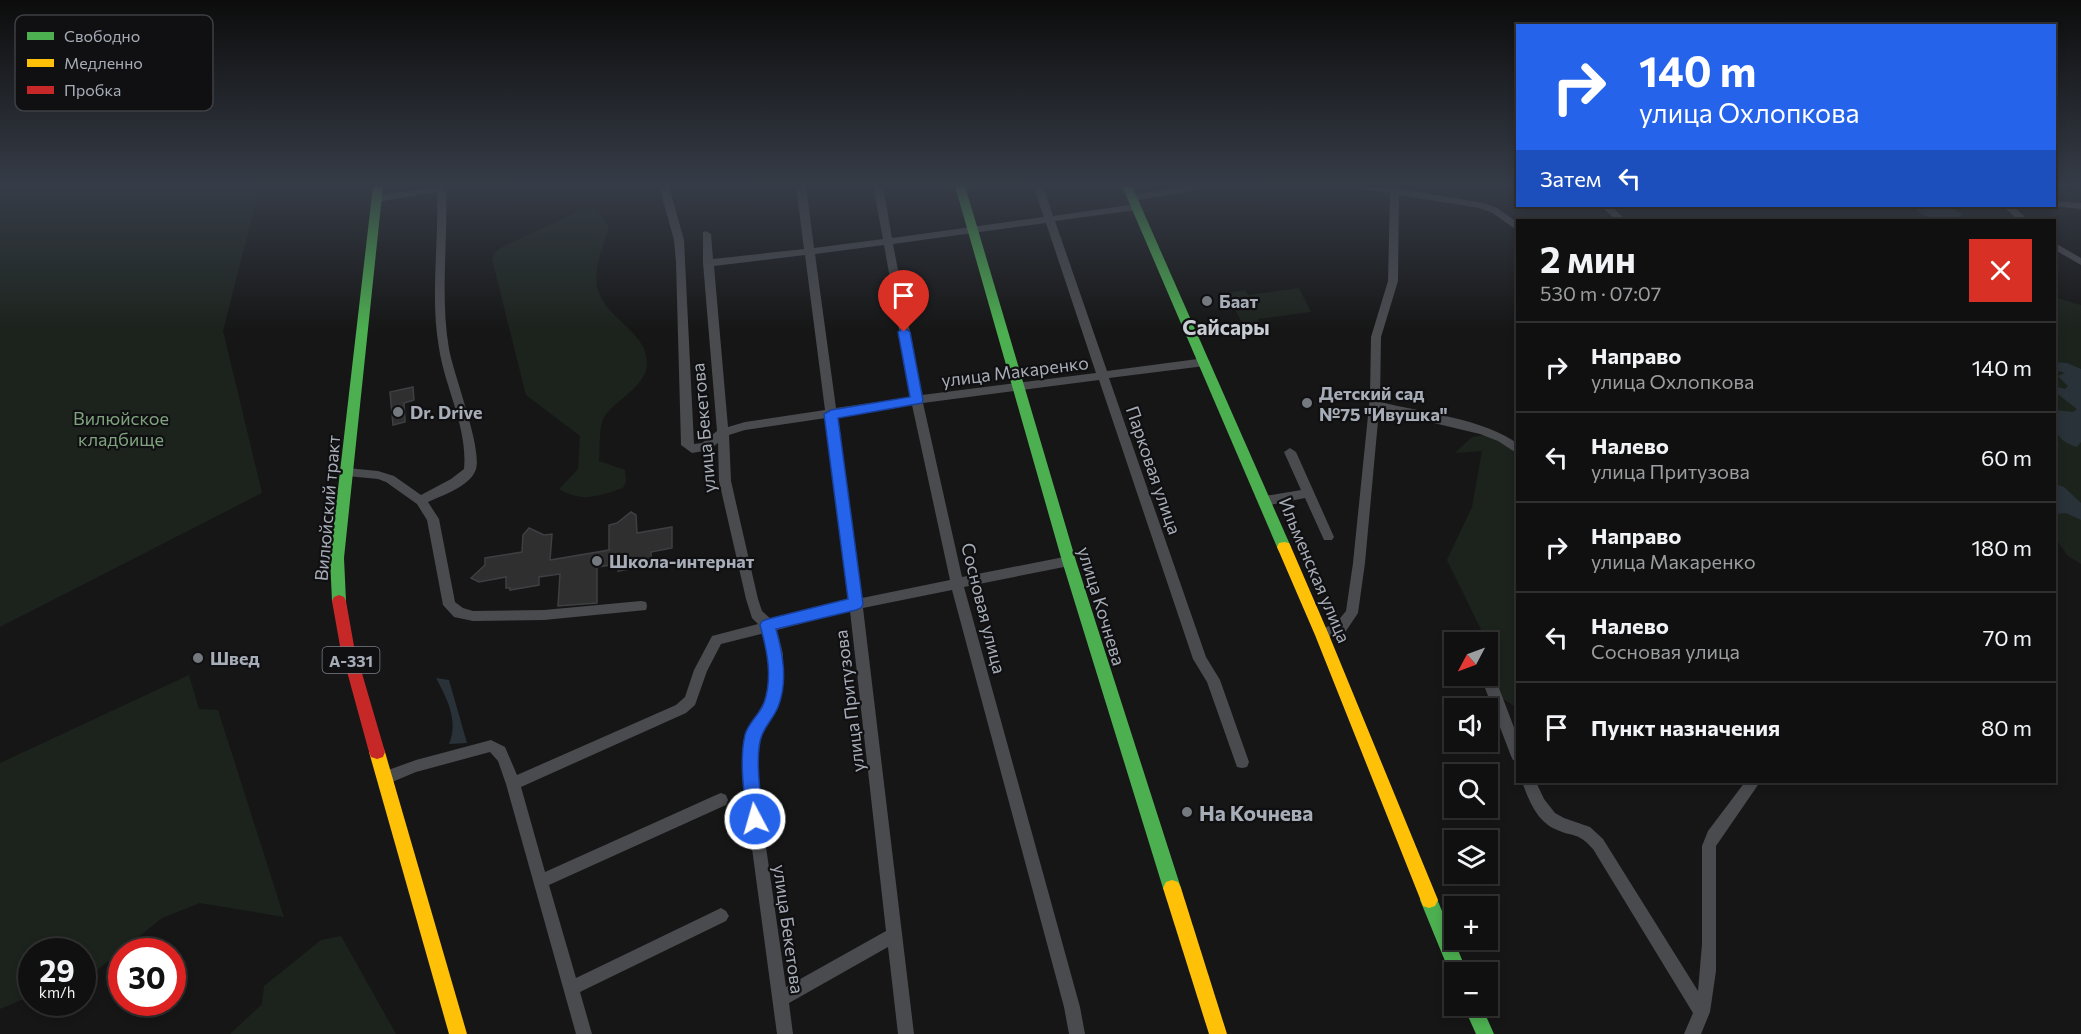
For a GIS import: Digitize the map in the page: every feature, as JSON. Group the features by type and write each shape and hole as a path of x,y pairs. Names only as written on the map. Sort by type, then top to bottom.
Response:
{"main road":[{"name":"Вилюйский тракт","path":"373,234 337,558 338,588 347,646 458,1034"},
{"name":"улица Кочнева","path":"974,234 1069,561 1218,1034"},
{"name":"Ильменская улица","path":"1148,234 1322,635 1454,962"},
{"path":"1477,1016 1485,1034"}],"street":[{"path":"421,501 464,478 471,466 466,434 444,348 440,291 441,234"},
{"name":"улица Макаренко","path":"677,234 681,262 687,446 698,450 723,433 745,426 917,400 1205,362"},
{"name":"улица Бекетова","path":"706,234 727,492 752,599 757,614 768,625 776,654 775,694 753,735 751,771 785,1034"},
{"name":"улица Притузова","path":"807,234 856,604 906,1034"},
{"name":"Сосновая улица","path":"886,234 917,400 957,583 1072,1007 1077,1034"},
{"path":"708,262 809,252 943,234"},
{"name":"Парковая улица","path":"1055,234 1200,659 1213,680 1242,762"},
{"path":"1322,635 1341,627 1352,613 1374,405 1376,337 1393,281 1394,234"},
{"path":"2056,247 2081,262"},
{"path":"1374,405 1483,430 1502,438 1516,448"},
{"path":"1290,452 1328,537"},
{"path":"347,472 378,475 390,479 421,501 433,519 449,605 459,613 473,616 544,615 641,606"},
{"path":"1265,501 1308,493"},
{"path":"513,784 681,709 690,701 701,670 717,640 856,604 1069,561"},
{"path":"1490,686 1516,751"},
{"path":"385,778 416,766 491,746 497,747 502,754 513,784 584,1034"},
{"path":"1530,783 1549,817 1556,822 1580,826 1598,844 1702,1012"},
{"path":"1692,1034 1702,1012 1709,967 1709,846 1713,836 1752,783"},
{"path":"540,882 721,800"},
{"path":"570,989 721,916"},
{"path":"779,1000 894,935"}],"green space":[{"name":"Вилюйское кладбище","path":"0,234 248,234 223,331 262,493 0,627"},
{"path":"529,234 607,234 597,271 597,286 607,306 639,341 645,351 647,362 642,379 603,419 600,433 599,461 625,470 626,481 623,488 591,497 576,496 559,489 578,469 580,436 526,395 492,259 496,251"},
{"path":"1299,288 1311,312 1258,319 1262,330 1246,332 1233,305 1230,305 1224,293 1245,290 1248,295"},
{"path":"2056,297 2081,305 2081,564 2068,556 2058,542 2056,533"},
{"path":"1484,435 1516,445 1516,707 1496,695 1498,632 1482,632 1447,560 1472,507 1482,451 1455,453 1472,437"},
{"path":"189,675 199,709 218,710 284,917 200,903 162,918 137,938 108,938 108,961 96,971 96,938 18,938 18,1001 0,1009 0,763"},
{"path":"341,936 396,1034 230,1034 262,1004 264,986 321,940"}],"shaded area":[{"path":"2056,362 2067,363 2081,369 2081,442 2077,447 2060,438 2056,429 2056,410 2073,412 2077,409 2056,393 2056,386 2065,389 2068,386 2058,376 2065,373 2056,370"},
{"path":"2056,484 2064,487 2081,503 2081,520 2066,513 2056,514"},
{"path":"436,678 449,680 467,743 449,744 452,736 452,719 448,702"}],"building":[{"name":"Dr. Drive","path":"413,387 414,400 404,403 405,422 393,425 390,392"},
{"name":"Школа-интернат","path":"631,512 636,515 637,533 672,527 672,548 651,552 651,563 647,566 618,571 618,564 597,567 597,603 558,606 560,574 539,577 539,585 510,590 506,588 506,577 479,582 471,578 485,565 485,558 522,552 523,535 529,528 544,535 552,534 550,560 609,550 609,525 617,523"}],"traffic: fast":[{"path":"339,601 337,558 373,234"},
{"path":"974,234 1069,561 1172,888"},
{"path":"1148,234 1284,547"},
{"path":"1429,900 1454,962"},
{"path":"1477,1016 1485,1034"}],"traffic: slow":[{"path":"1284,547 1429,900"},
{"path":"377,752 458,1034"},
{"path":"1172,888 1218,1034"}],"traffic: jam":[{"path":"339,601 347,646 377,752"}],"place":[{"name":"Баат","path":"1207,301"},
{"name":"Детский сад №75 \"Ивушка\"","path":"1307,403"},
{"name":"Dr. Drive","path":"398,412"},
{"name":"Школа-интернат","path":"597,561"},
{"name":"Швед","path":"198,658"},
{"name":"На Кочнева","path":"1187,812"}],"district":[{"name":"Сайсары","path":"1226,326"}],"route":[{"path":"755,819 751,771 753,735 775,694 776,654 768,625 856,604 831,414 917,400 904,332"}]}
